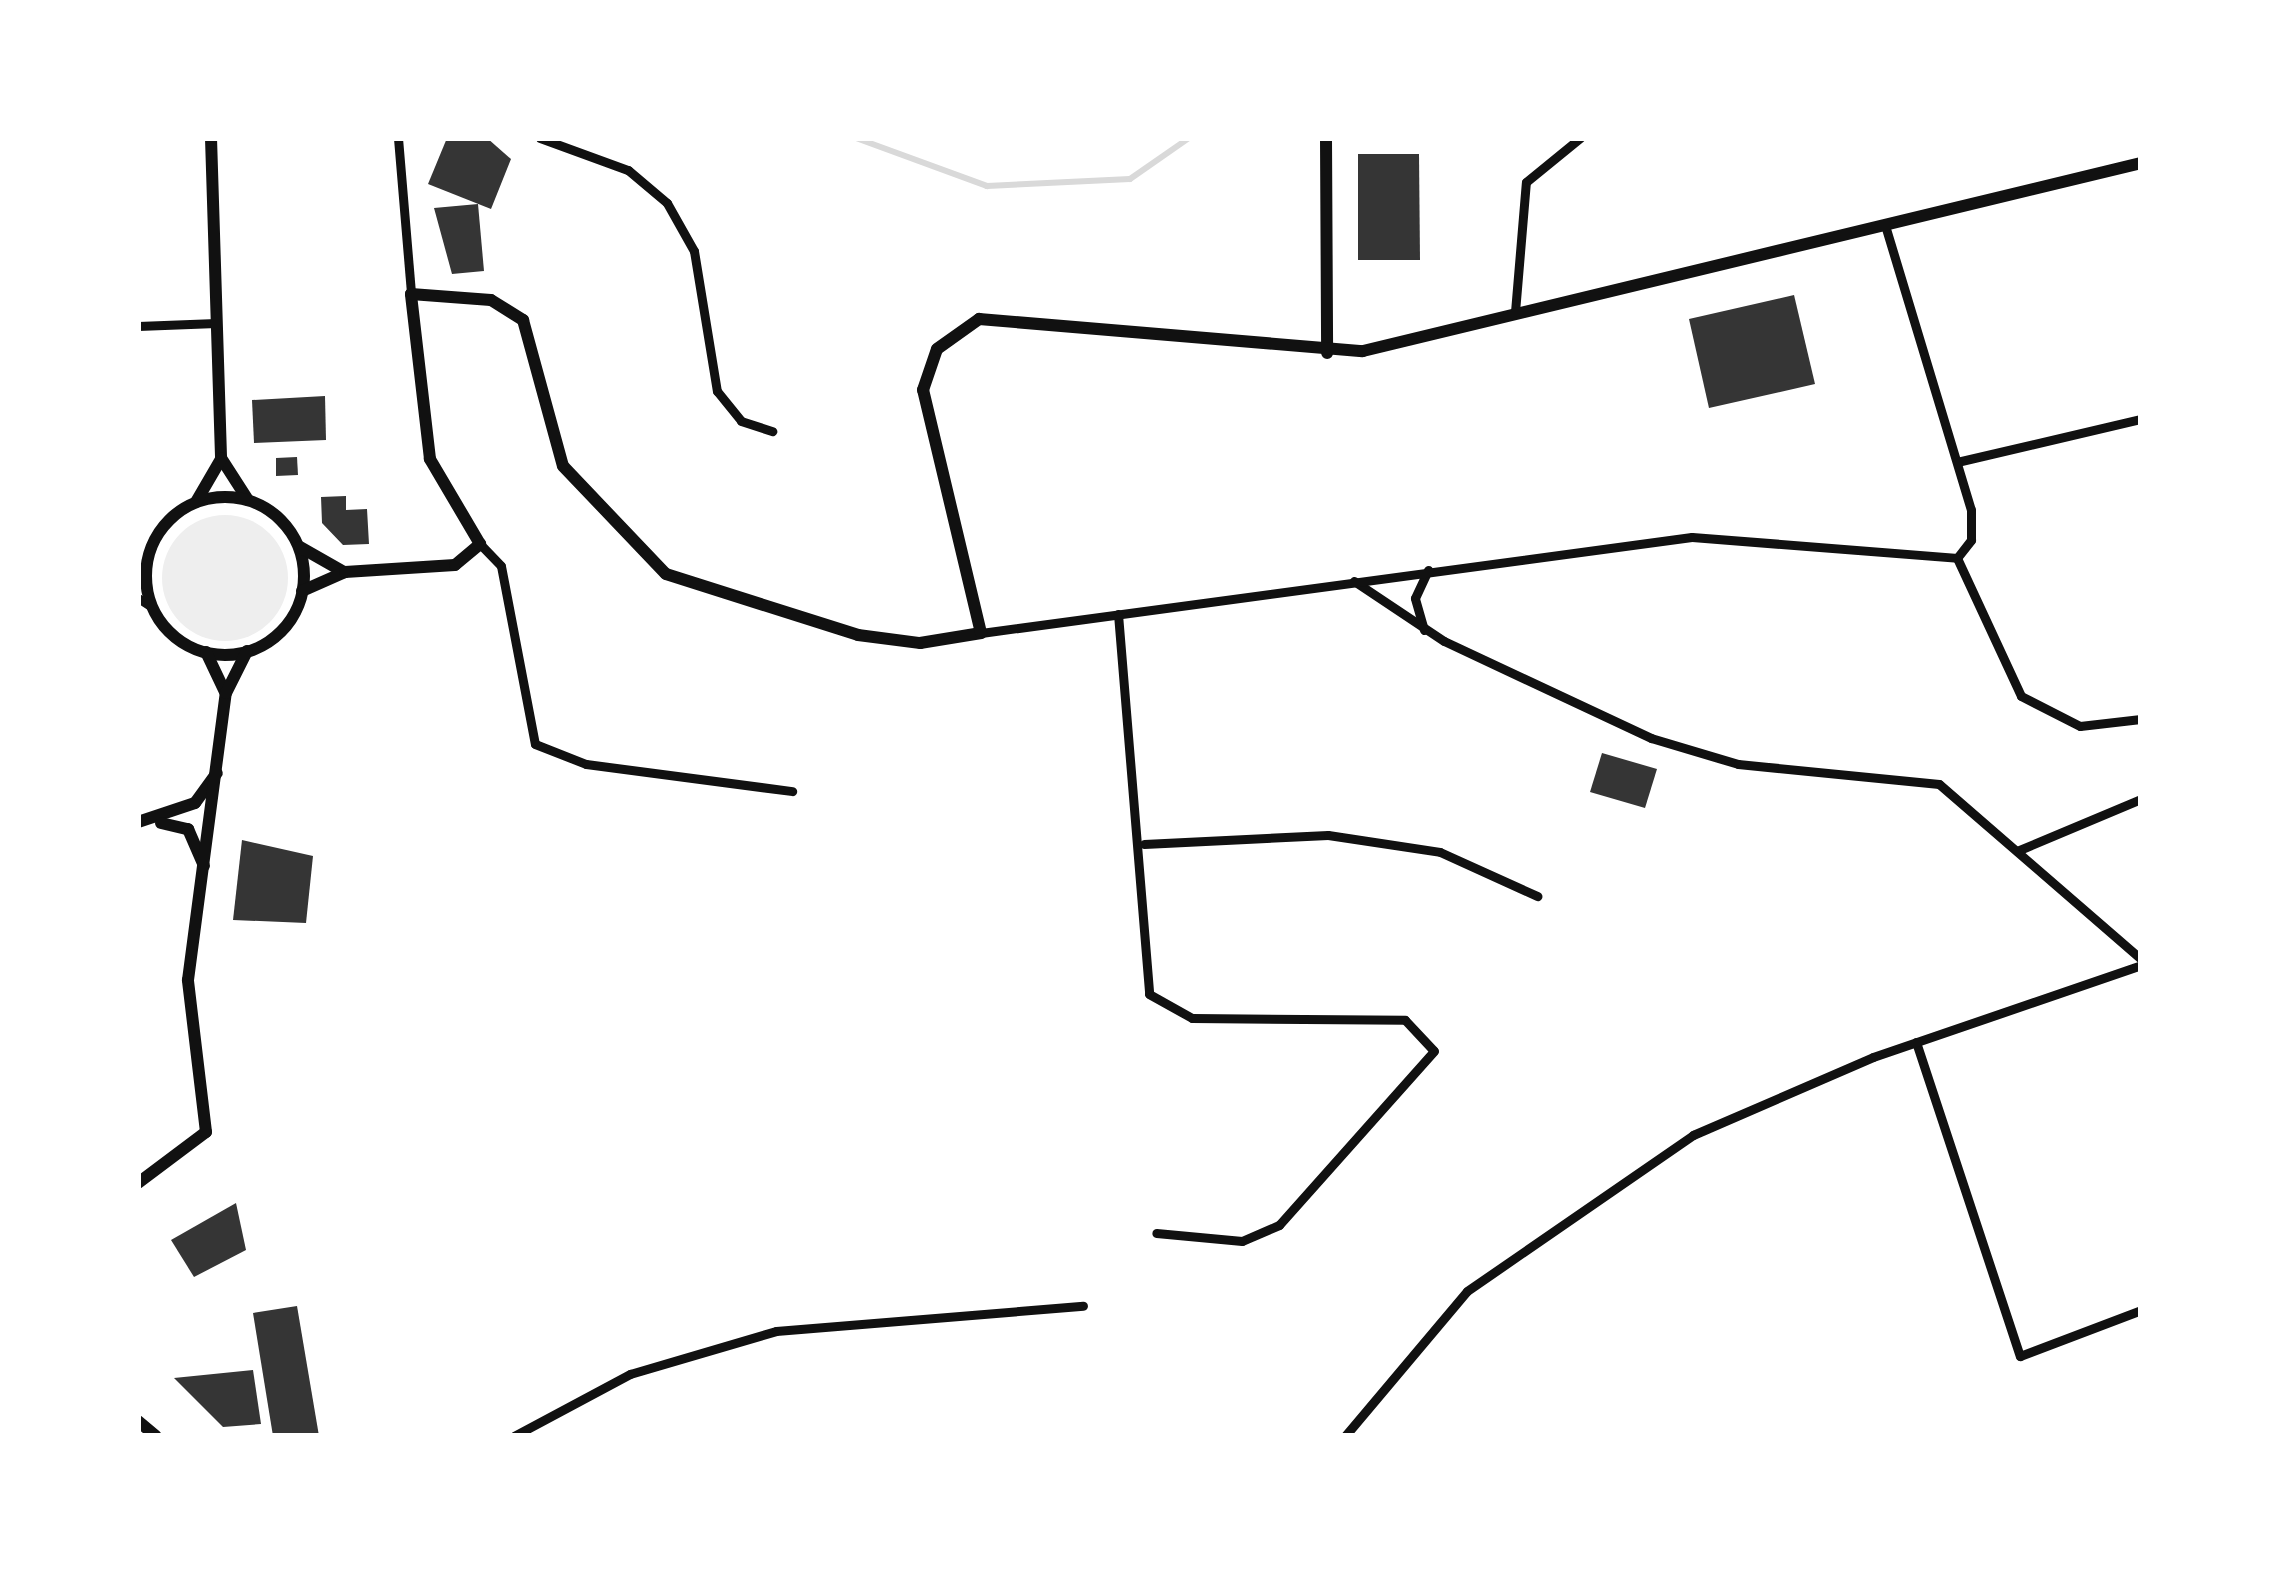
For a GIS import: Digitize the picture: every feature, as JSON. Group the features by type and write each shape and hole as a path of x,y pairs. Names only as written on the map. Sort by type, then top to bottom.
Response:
{"street":[{"path":"211,138 221,458 249,501 298,545 345,572"},
{"path":"398,138 430,459 480,544 501,566 535,745 586,764 792,790"},
{"path":"540,138 628,170 667,203 694,251 717,392 740,421 772,430"},
{"path":"1515,312 1526,182 1580,138"},
{"path":"1326,139 1327,352"},
{"path":"981,633 923,390 956,330 1005,314 1327,352 2141,163"},
{"path":"1885,226 1958,462 1971,540 1957,558"},
{"path":"411,294 491,300 523,320 563,466 666,574 888,641 981,633 1692,537 1957,558"},
{"path":"138,326 216,323"},
{"path":"1958,462 2141,419"},
{"path":"152,607 142,573 161,529 196,502 221,458"},
{"path":"196,502 249,501"},
{"path":"302,591 345,572 455,565 480,544"},
{"path":"206,652 247,651 283,629 302,591 298,545"},
{"path":"1957,558 2021,696 2080,727 2141,718"},
{"path":"1424,630 1415,598 1428,570"},
{"path":"1346,1436 1467,1291 1693,1135 1916,1042 2141,962 2017,851 1925,777 1738,764 1651,738 1424,630 1354,581"},
{"path":"138,598 206,652 226,693"},
{"path":"1118,614 1144,844 1149,994 1192,1018 1405,1020 1434,1052 1279,1225 1242,1241 1156,1233"},
{"path":"138,1183 206,1132 188,994 226,693 247,651"},
{"path":"145,822 195,803 218,772"},
{"path":"2017,851 2141,799"},
{"path":"145,822 188,829 206,873"},
{"path":"1144,844 1328,835 1440,852 1538,896"},
{"path":"1916,1042 2020,1356 2141,1310"},
{"path":"514,1436 630,1374 776,1331 1083,1306"},
{"path":"138,1422 156,1436"}],"shaded area":[{"path":"225,515 249,520 270,533 283,554 288,578 283,602 270,623 249,636 225,641 201,636 180,623 167,602 162,578 167,554 180,533 201,520"}],"building":[{"path":"447,138 487,138 511,159 491,209 428,184"},
{"path":"1358,154 1419,154 1420,260 1358,260"},
{"path":"478,204 484,271 452,274 434,208"},
{"path":"1794,295 1815,384 1709,408 1689,319"},
{"path":"325,396 326,440 254,443 252,400"},
{"path":"297,457 298,475 276,476 276,458"},
{"path":"346,496 346,510 367,509 369,544 343,545 322,523 321,497"},
{"path":"1602,753 1657,769 1645,808 1590,792"},
{"path":"242,840 313,856 306,923 233,920"},
{"path":"236,1203 246,1250 194,1277 171,1240"},
{"path":"297,1306 319,1436 273,1436 253,1313"},
{"path":"253,1370 261,1424 223,1427 174,1378"}],"waterway":[{"path":"856,138 987,186 1130,179 1189,138"},
{"path":"1243,138 1291,138"}]}
